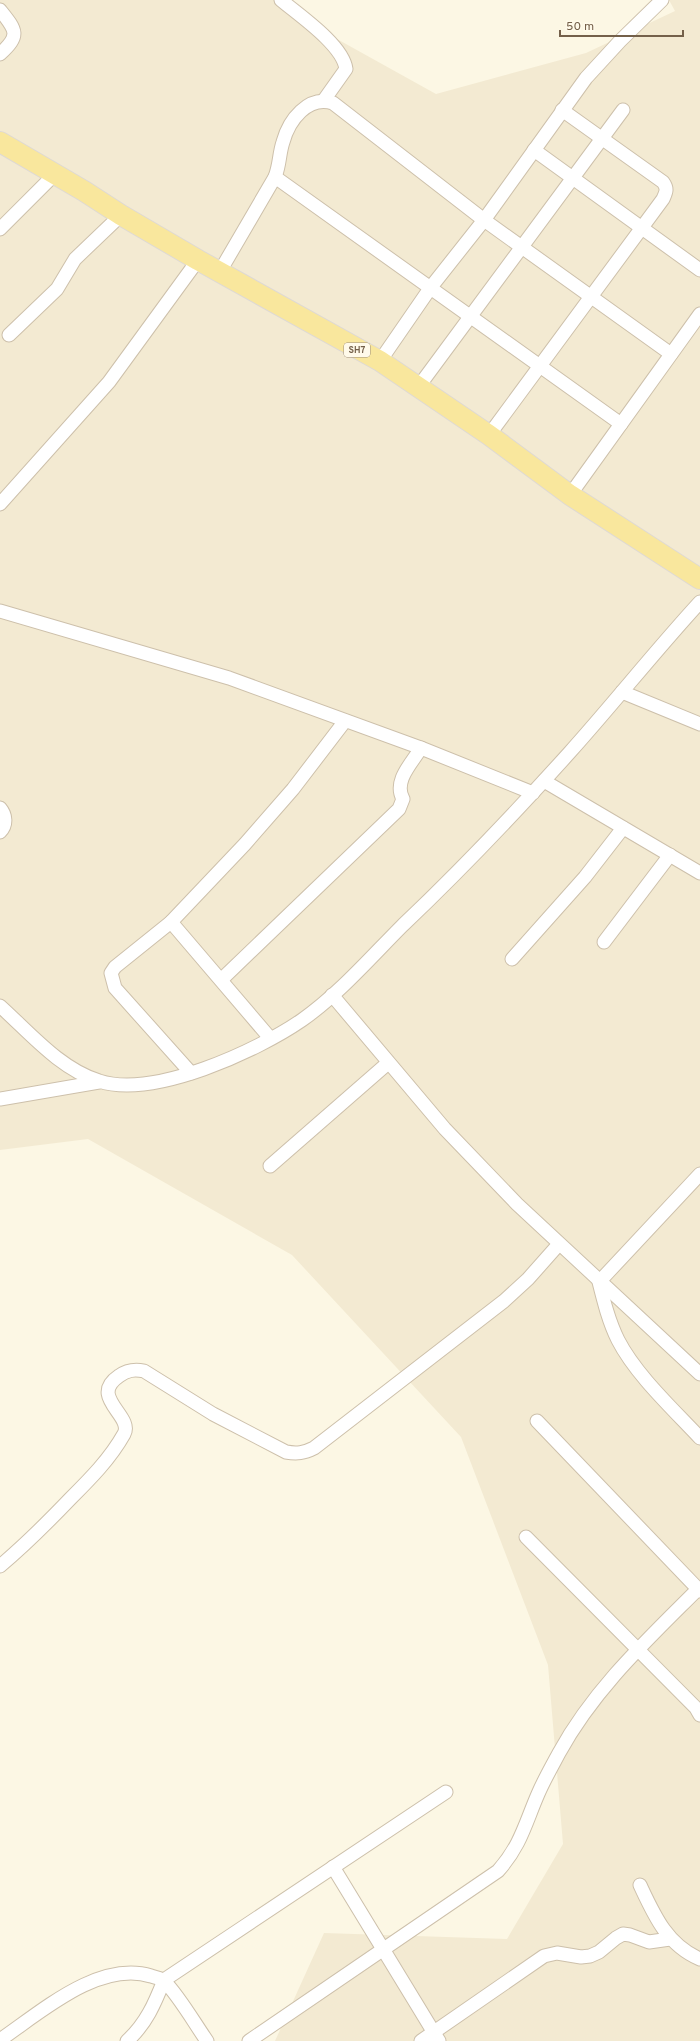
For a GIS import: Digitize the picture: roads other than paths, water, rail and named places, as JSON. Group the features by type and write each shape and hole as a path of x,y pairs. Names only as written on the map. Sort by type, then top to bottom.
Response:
{"main road":[{"name":"SH7","path":"0,142 198,260 380,361 489,435 570,495 700,579"}],"street":[{"path":"0,3 4,0"},
{"path":"280,0 314,27 345,61 346,69 331,87 324,100"},
{"path":"380,361 431,287 484,220 562,110 591,73 662,0"},
{"path":"0,10 15,31 11,44 0,54"},
{"path":"219,272 275,177 280,163 282,144 289,125 305,108 314,102 324,100 333,103 484,220 671,354"},
{"path":"489,435 542,366 663,199 666,187 663,182 562,110"},
{"path":"418,386 521,246 574,179 623,110"},
{"path":"534,150 700,270"},
{"path":"0,229 55,174"},
{"path":"275,177 542,366 621,424"},
{"path":"9,335 57,289 75,259 122,215"},
{"path":"0,504 109,382 198,260"},
{"path":"570,495 700,314"},
{"path":"0,1099 99,1082 130,1086 158,1083 227,1060 301,1020 332,995 444,886 533,793 700,602"},
{"path":"0,611 229,678 421,748 533,793"},
{"path":"622,692 700,724"},
{"path":"191,1073 115,988 111,980 111,973 115,967 171,922 245,844 279,805 345,721"},
{"path":"222,980 399,809 403,799 399,790 401,780 421,748"},
{"path":"544,781 700,873"},
{"path":"0,808 4,813 5,821 0,832"},
{"path":"512,959 585,877 623,828"},
{"path":"604,942 670,855"},
{"path":"171,922 270,1038"},
{"path":"332,995 445,1129 517,1204 599,1282 700,1374"},
{"path":"0,1006 66,1064 99,1082"},
{"path":"270,1166 388,1063"},
{"path":"599,1282 700,1174"},
{"path":"0,1566 35,1536 100,1469 125,1432 126,1425 113,1406 109,1397 108,1389 112,1381 125,1372 135,1369 144,1371 213,1414 280,1448 295,1454 306,1452 314,1448 504,1301 528,1279 559,1244"},
{"path":"599,1282 605,1307 618,1340 640,1372 700,1438"},
{"path":"249,2041 498,1871 512,1856 538,1793 559,1752 586,1708 622,1665 699,1590 537,1421"},
{"path":"526,1537 696,1708 700,1715"},
{"path":"127,2041 137,2032 151,2011 164,1980 446,1792"},
{"path":"333,1867 436,2037"},
{"path":"640,1885 657,1921 670,1939 691,1955 700,1958"},
{"path":"420,2041 436,2037 544,1956 557,1953 581,1957 590,1956 599,1952 623,1934 649,1942 670,1939"},
{"path":"0,2040 60,1999 92,1980 118,1974 142,1973 164,1980 208,2041"}]}
